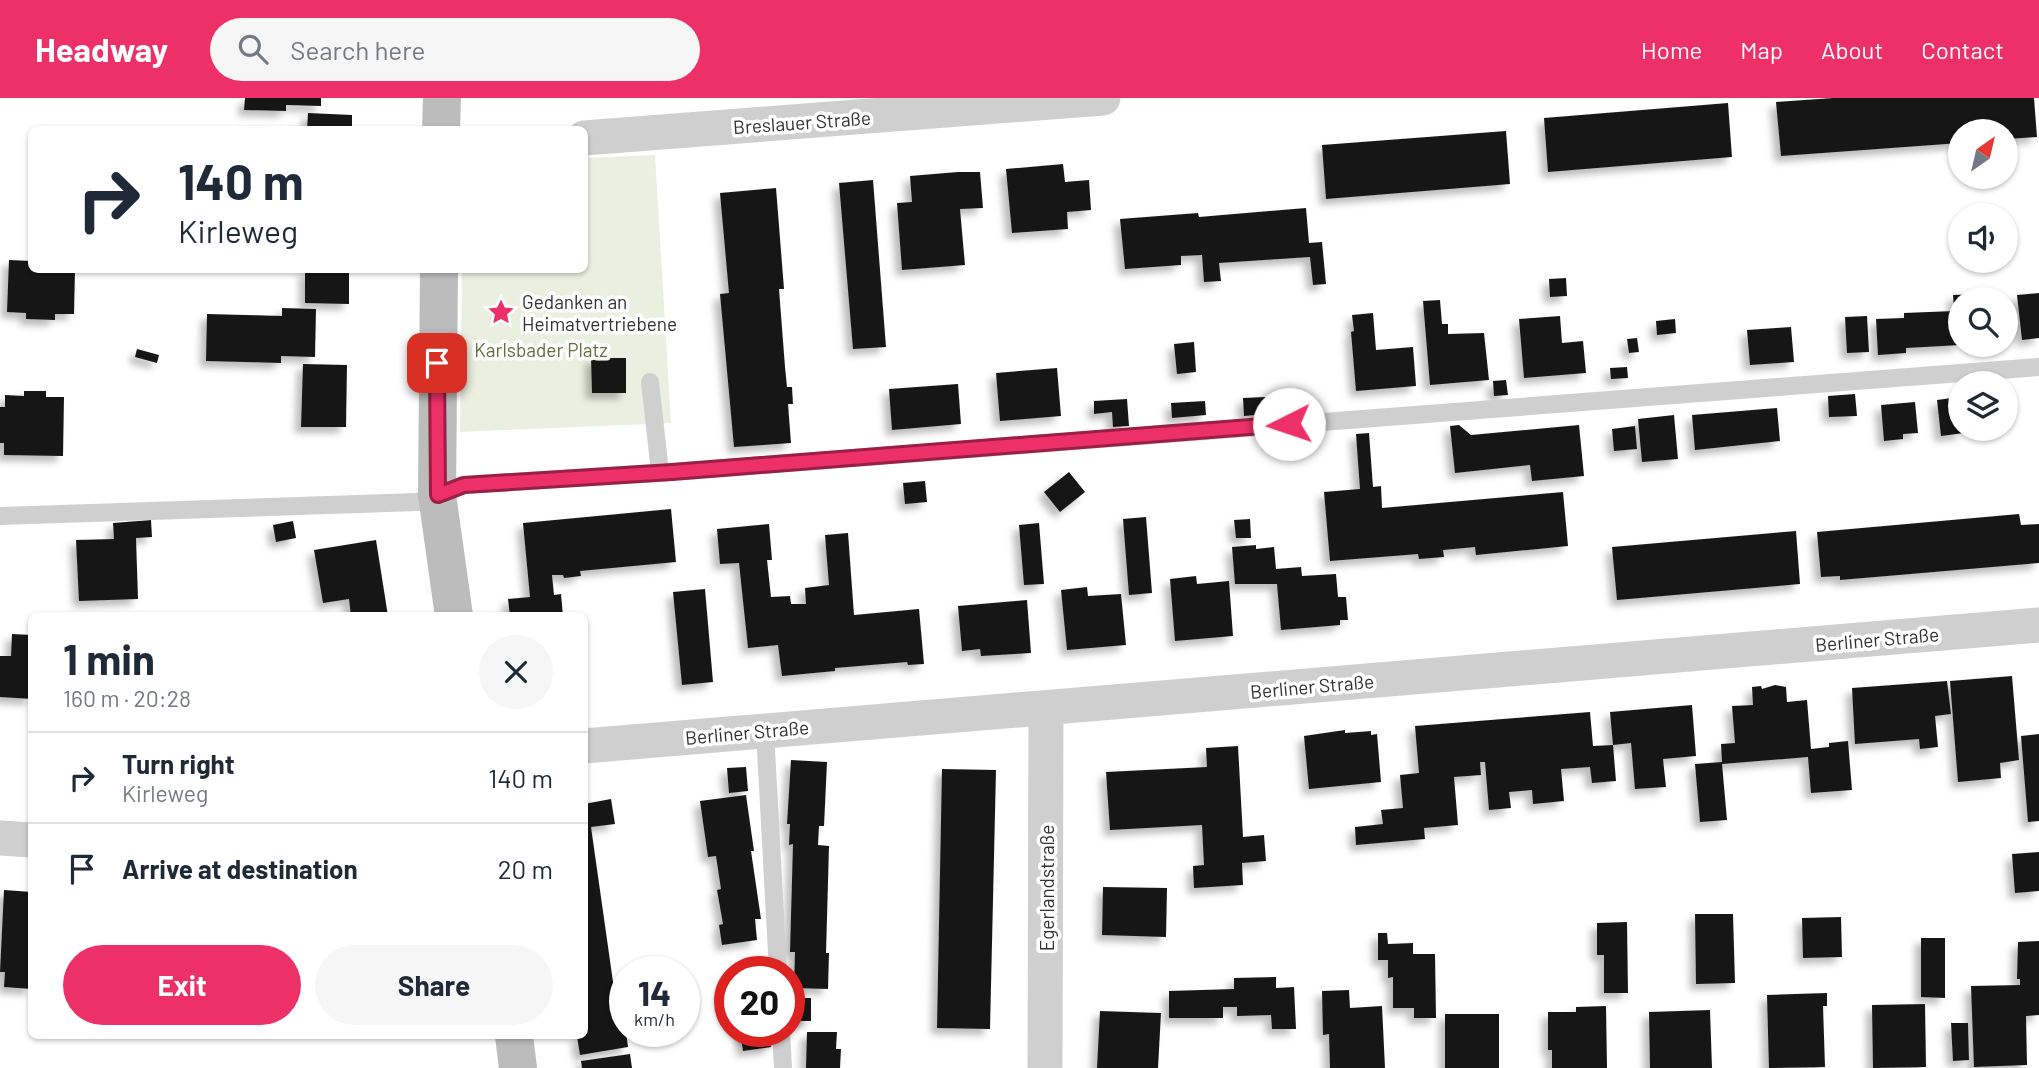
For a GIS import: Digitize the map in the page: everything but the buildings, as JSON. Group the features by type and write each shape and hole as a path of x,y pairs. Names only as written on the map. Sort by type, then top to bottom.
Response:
{"street":[{"path":"441,126 442,98"},
{"name":"Breslauer Straße","path":"588,138 1102,98"},
{"path":"439,273 438,495 453,612"},
{"name":"Berliner Straße","path":"588,746 2039,625"},
{"name":"Egerlandstraße","path":"1045,1068 1046,709"},
{"path":"0,838 28,840"},
{"path":"514,1039 518,1068"}],"lane":[{"path":"0,516 416,502 464,485 2039,367"},
{"path":"650,382 660,472"},
{"path":"765,731 777,956"},
{"path":"782,1047 783,1068"}],"green space":[{"name":"Karlsbader Platz","path":"655,155 671,423 460,432 462,273 588,273 588,158"}],"place":[{"name":"Gedanken an Heimatvertriebene","path":"501,312"}],"route":[{"path":"437,363 438,495 464,485 672,472 1289,424"}]}
